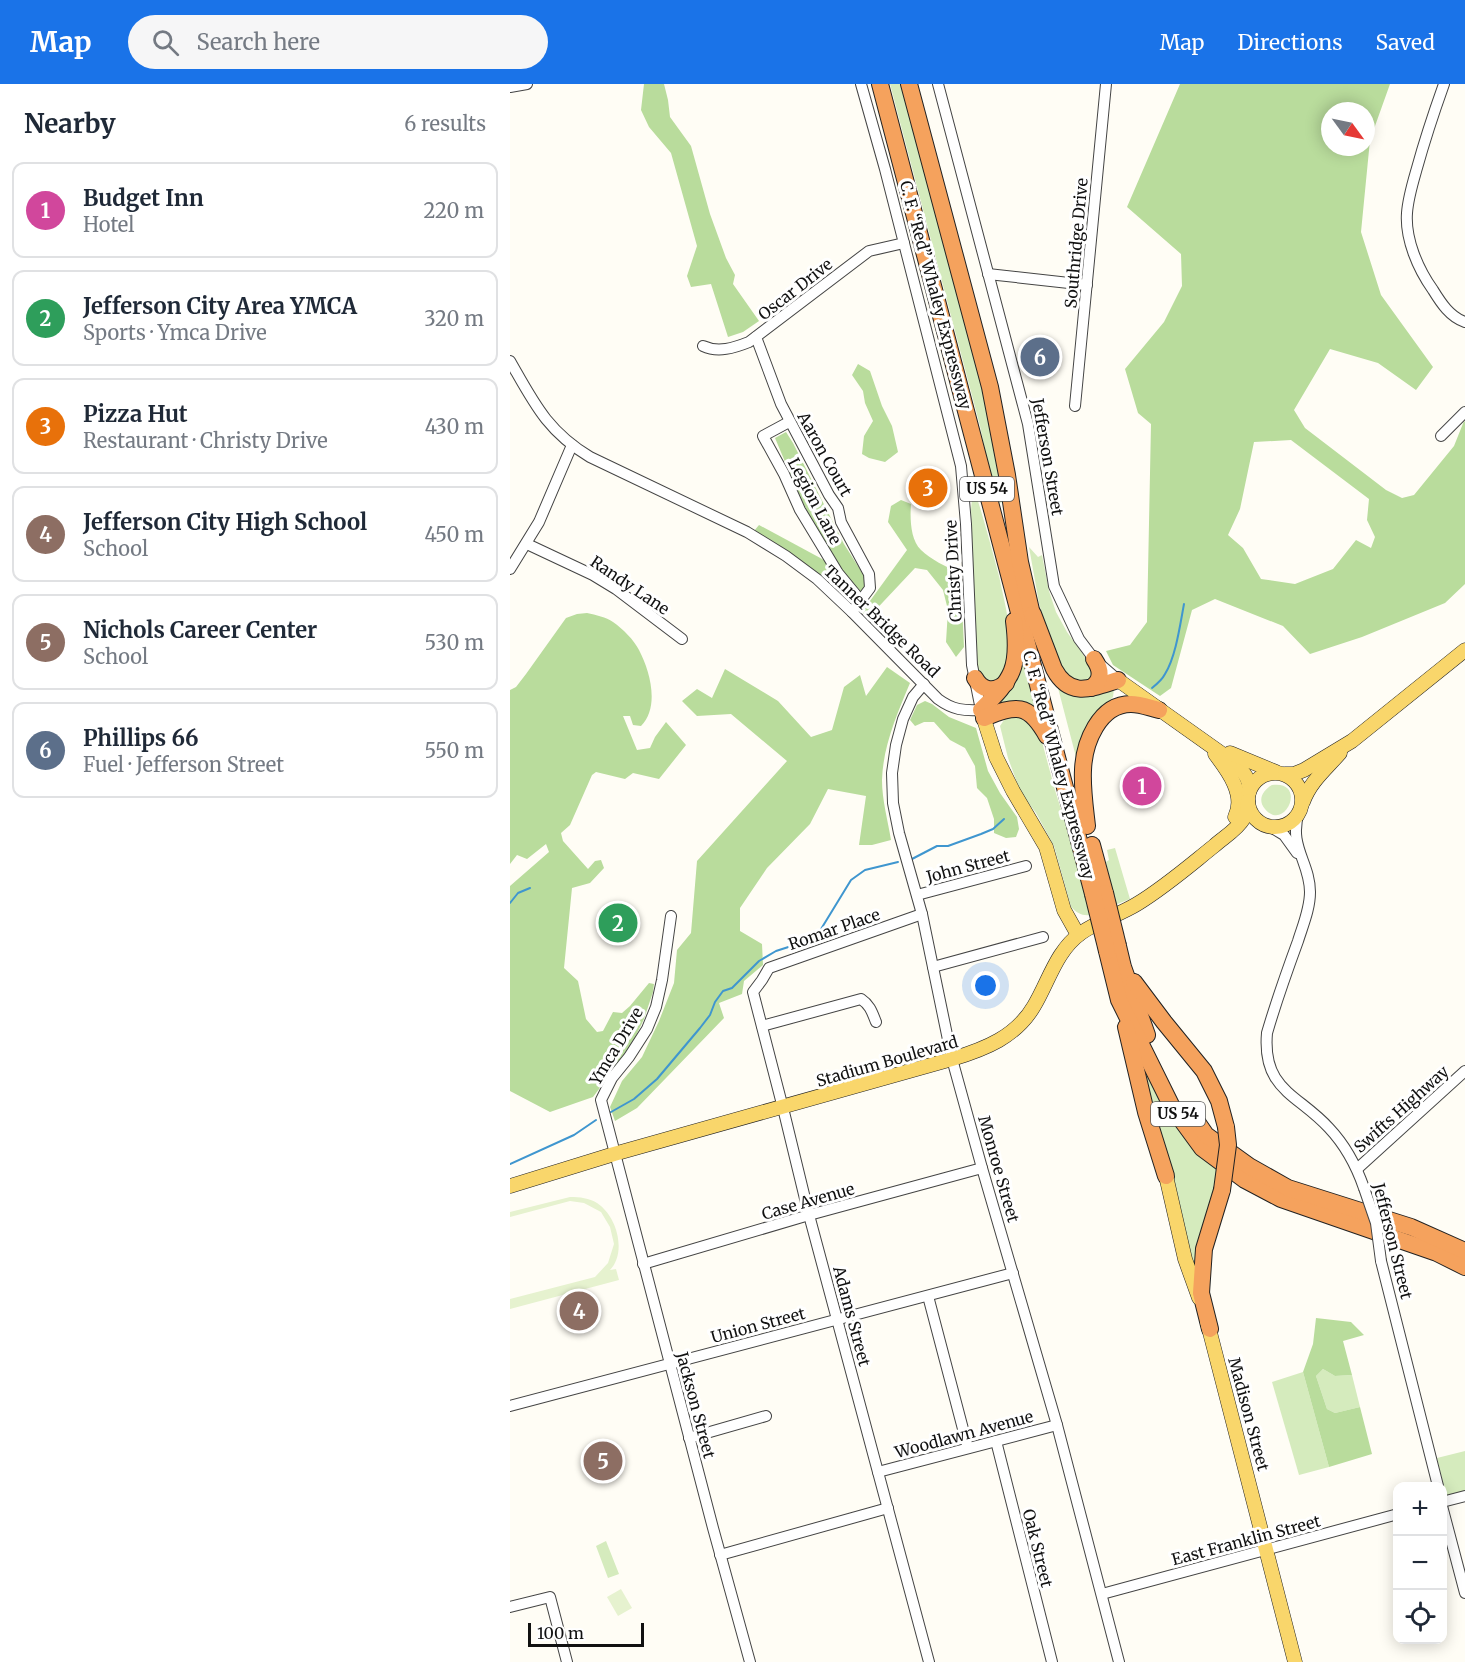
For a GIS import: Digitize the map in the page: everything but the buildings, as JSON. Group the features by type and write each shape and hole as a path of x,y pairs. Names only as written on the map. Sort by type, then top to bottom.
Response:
{"highway":[{"name":"C. F. “Red” Whaley Expressway","path":"880,84 1056,752 1099,894 1113,948 1119,1000 1172,1107 1202,1148 1245,1180 1281,1199 1437,1253 1465,1267"},
{"name":"C. F. “Red” Whaley Expressway","path":"909,84 990,387 1029,605 1087,826 1099,894"},
{"path":"982,714 1006,683 1016,657 1016,636 1007,567"},
{"path":"1029,605 1058,678 1073,688 1082,690 1119,681 1117,695 1093,732 1084,760 1082,784 1087,826"},
{"path":"1091,688 1096,685 1101,674 1100,667 1094,658"},
{"path":"975,678 978,684 988,690 1000,688 1006,683"},
{"path":"1105,714 1117,707 1130,704 1159,710"},
{"path":"982,714 1010,708 1023,710 1037,720 1056,752"},
{"name":"C. F. “Red” Whaley Expressway","path":"1113,948 1123,967 1146,1032 1173,1088 1206,1135 1249,1166 1288,1188 1411,1227 1465,1251"},
{"path":"1123,967 1204,1071 1219,1101 1226,1127 1228,1145 1222,1190 1204,1249 1201,1293 1210,1329"},
{"path":"1119,1000 1146,1112 1166,1176"}],"main road":[{"path":"1352,741 1294,774 1267,773 1259,777 1248,796 1250,810 1254,817 1265,825 1278,827 1294,819 1306,791 1352,741 1465,650"},
{"name":"Jefferson Street","path":"1119,681 1206,742"},
{"path":"982,714 996,757 1046,847 1064,910 1078,935"},
{"path":"1206,742 1293,779 1302,794 1301,807"},
{"path":"1203,855 1243,820 1246,815 1250,785 1242,771 1206,742"},
{"path":"1206,742 1231,775 1239,806 1233,822 1215,845"},
{"path":"1203,855 1265,825"},
{"name":"Stadium Boulevard","path":"510,1186 614,1154 952,1059 1001,1040 1023,1021 1034,1006 1054,965 1078,935 1157,891 1203,855"},
{"name":"Madison Street","path":"1166,1176 1185,1259 1210,1329 1295,1662"}],"street":[{"path":"510,87 527,84"},
{"name":"Christy Drive","path":"861,84 961,466 972,665 982,714"},
{"name":"Jefferson Street","path":"938,84 1028,424 1053,586 1079,639 1094,658 1119,681"},
{"name":"Southridge Drive","path":"1075,406 1106,84"},
{"path":"1444,84 1424,146 1407,213 1410,244 1421,273 1451,314 1465,322"},
{"name":"Oscar Drive","path":"703,346 714,350 741,346 868,251 904,243"},
{"path":"988,274 1088,285"},
{"name":"Aaron Court","path":"756,337 789,422 838,508 841,522 869,574 870,588 852,612"},
{"name":"Tanner Bridge Road","path":"510,361 540,412 572,445 590,457 747,532 786,556 817,579 938,699 954,709 982,714"},
{"path":"1441,436 1465,412"},
{"name":"Legion Lane","path":"789,422 763,436 822,548 838,573 861,601"},
{"path":"510,569 539,522 572,445"},
{"name":"Randy Lane","path":"527,544 593,575 616,589 682,639"},
{"name":"Monroe Street","path":"924,684 913,697 903,719 896,745 892,773 893,803 922,914 952,1059 1057,1425 1119,1662"},
{"name":"Jefferson Street","path":"1301,807 1296,835 1309,880 1310,892 1305,921 1268,1033 1266,1046 1269,1061 1279,1084 1327,1126 1344,1146 1358,1169 1376,1223 1381,1260 1437,1482"},
{"path":"1265,825 1284,835 1303,861"},
{"name":"John Street","path":"917,895 1026,866"},
{"name":"Romar Place","path":"762,980 768,968 922,914"},
{"name":"Ymca Drive","path":"614,1154 601,1100 612,1078 647,1029 656,1007 671,916"},
{"path":"933,967 1043,937"},
{"name":"Adams Street","path":"762,980 753,992 809,1215 929,1662"},
{"path":"762,1026 861,999 871,1008 876,1022"},
{"name":"Swifts Highway","path":"1358,1169 1465,1071"},
{"name":"Jackson Street","path":"614,1154 750,1662"},
{"name":"Case Avenue","path":"643,1264 809,1215 982,1168"},
{"name":"Union Street","path":"510,1406 1013,1273"},
{"path":"928,1296 968,1448"},
{"path":"689,1438 766,1416"},
{"name":"Woodlawn Avenue","path":"878,1472 1057,1425"},
{"name":"Oak Street","path":"996,1441 1052,1662"},
{"path":"1447,1503 1465,1496"},
{"path":"720,1555 888,1508"},
{"name":"East Franklin Street","path":"1102,1593 1393,1515"},
{"path":"1447,1520 1465,1593"},
{"path":"510,1607 550,1597 567,1662"}],"green space":[{"path":"644,84 664,84 670,117 691,146 710,214 726,258 735,275 733,284 759,321 743,332 728,337 711,284 691,287 687,276 697,246 671,153 649,127 641,110"},
{"path":"890,84 905,84 987,398 1006,501 996,504 980,426"},
{"path":"1180,84 1390,84 1375,126 1375,102 1321,102 1321,156 1368,156 1361,232 1381,295 1433,367 1416,390 1378,363 1330,349 1294,410 1305,428 1386,490 1402,498 1414,495 1454,446 1465,422 1465,584 1445,603 1362,637 1310,654 1283,626 1215,599 1192,610 1171,688 1160,696 1113,665 1106,651 1130,645 1147,622 1151,424 1138,413 1125,369 1164,322 1182,286 1181,254 1127,207","holes":["1291,440 1369,499 1367,520 1375,537 1371,548 1356,540 1333,569 1295,584 1261,579 1243,548 1228,535 1240,509 1254,442"]},
{"path":"858,364 870,371 882,406 892,426 898,452 885,462 862,454 864,436 873,421 865,403 863,391 852,375"},
{"path":"786,432 844,544 868,582 861,593 846,576 811,520 775,438"},
{"path":"973,486 999,576 1008,622 1010,654 998,685 979,677 976,653 971,510"},
{"path":"901,500 911,504 911,528 917,546 929,557 958,573 964,647 956,657 946,642 948,610 943,590 927,570 915,568 868,618 862,612 907,550 888,522 891,506"},
{"path":"759,525 824,560 828,566 824,577 754,531"},
{"path":"1029,547 1038,557 1042,555 1056,612 1067,632 1095,671 1090,681 1069,680 1051,647 1039,603"},
{"path":"587,613 601,616 624,631 637,646 647,668 652,699 647,718 641,726 633,725 630,716 623,716 637,750 650,748 666,722 686,745 659,779 633,773 625,779 596,772 592,775 570,825 561,833 563,841 588,869 595,861 601,860 604,868 590,883 572,888 564,968 578,981 586,1019 597,1032 603,1031 613,1012 622,1013 649,983 654,984 644,1019 630,1048 593,1097 550,1112 510,1091 510,886 549,852 546,844 527,859 517,855 510,864 510,690 516,687 566,618"},
{"path":"1022,654 1039,717 998,708 998,699"},
{"path":"887,667 910,683 892,730 883,767 883,795 891,840 872,845 859,845 866,796 828,789 810,824 767,868 740,908 740,931 762,944 763,965 744,981 742,994 719,1003 724,1018 637,1108 615,1121 610,1107 622,1081 642,1057 659,1021 674,983 677,950 691,933 697,861 787,761 731,714 697,716 682,701 697,689 712,698 725,669 778,701 811,737 832,730 844,687 860,675 866,696"},
{"path":"1059,686 1114,689 1113,697 1107,703 1076,757 1058,688"},
{"path":"925,701 949,717 976,728 988,771 1017,817 1019,829 1016,837 1006,838 994,833 994,819 987,798 977,788 975,766 965,748 950,740 934,722 924,722 915,726 910,720 917,705"},
{"path":"1010,716 1026,719 1041,738 1087,893 1090,915 1080,914 1071,907 1054,846 1036,813 1021,793 1008,758 1000,726"},
{"path":"1272,785 1283,786 1289,790 1291,797 1290,804 1280,815 1273,815 1265,809 1261,802 1264,792"},
{"path":"1115,848 1130,899 1115,905 1106,862 1109,860 1107,850"},
{"path":"1137,1056 1222,1173 1195,1279"},
{"path":"570,1197 594,1201 610,1216 619,1244 618,1254 610,1270 616,1269 619,1280 510,1309 510,1299 595,1277 608,1263 614,1244 610,1227 601,1212 584,1203 570,1201 510,1217 510,1212"},
{"path":"1316,1318 1351,1322 1364,1335 1343,1341 1352,1375 1335,1376 1323,1369 1316,1376 1327,1409 1335,1413 1360,1407 1372,1454 1329,1467 1303,1372 1313,1344"},
{"path":"1323,1369 1335,1376 1352,1375 1360,1407 1335,1413 1327,1409 1316,1376"},
{"path":"1303,1372 1329,1467 1299,1475 1272,1382"},
{"path":"1465,1451 1465,1493 1447,1496 1447,1482 1443,1482 1437,1458"},
{"path":"606,1541 619,1574 608,1578 596,1546"},
{"path":"621,1589 632,1608 618,1616 607,1597"}],"waterway":[{"path":"1152,688 1169,667 1184,604"},
{"path":"912,859 937,846 948,846 993,829 1004,819"},
{"path":"611,1112 634,1099 657,1079 710,1015 723,991 732,988 759,961 776,951 804,942 818,934 851,880 865,870 898,862"},
{"path":"510,903 518,893 530,888"},
{"path":"510,1164 574,1135 596,1120"}],"place":[{"name":"Phillips 66","path":"1040,357"},
{"name":"Pizza Hut","path":"928,488"},
{"name":"Budget Inn","path":"1142,786"},
{"name":"Jefferson City Area YMCA","path":"618,923"},
{"name":"Jefferson City High School","path":"579,1311"},
{"name":"Nichols Career Center","path":"603,1461"}]}
